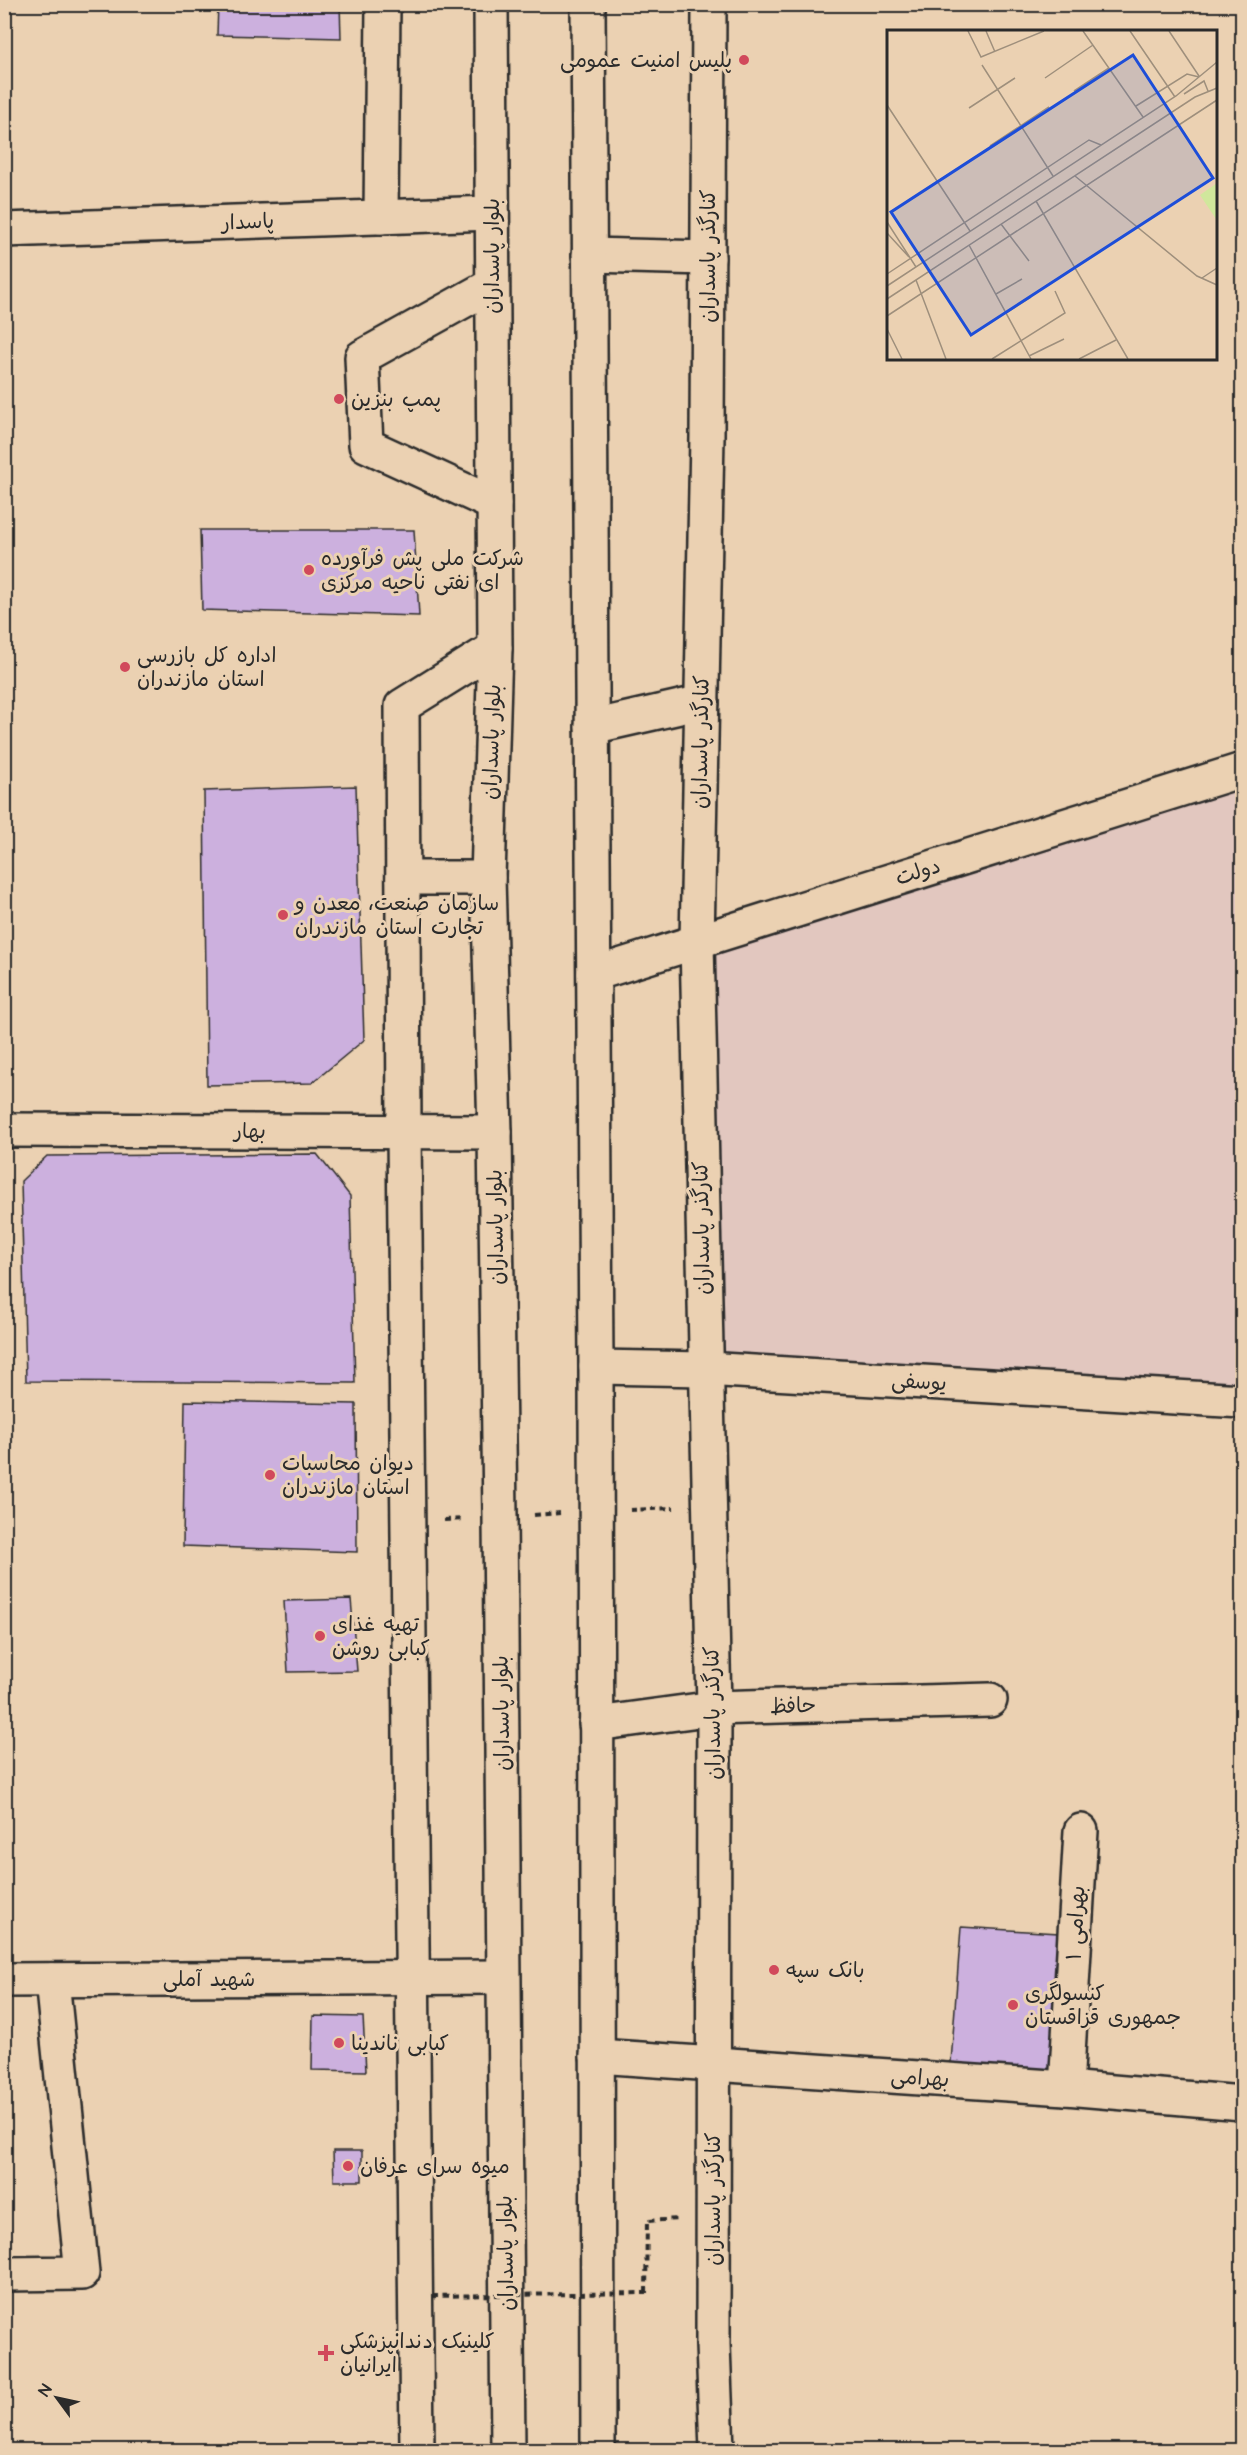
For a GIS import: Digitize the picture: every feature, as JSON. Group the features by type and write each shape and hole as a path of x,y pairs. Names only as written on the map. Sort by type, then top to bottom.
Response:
{"main road":[{"path":"381,217 383,4"},
{"name":"بلوار پاسداران","path":"490,4 495,648 488,878 495,1132 504,1818 503,1977 508,2451"},
{"path":"588,4 596,1367 598,2451"},
{"name":"کنارگذر پاسداران","path":"709,4 707,437 697,942 714,1708 713,2345 717,2451"},
{"name":"پاسدار","path":"4,230 492,213"},
{"path":"589,255 708,258"},
{"path":"492,285 362,357 366,445 494,504"},
{"path":"417,2451 402,706 495,648"},
{"path":"592,727 702,702"},
{"name":"دولت","path":"594,974 1242,770"},
{"path":"403,878 488,878"},
{"name":"بهار","path":"4,1130 495,1132"},
{"name":"یوسفی","path":"596,1367 705,1369 1242,1401"},
{"name":"حافظ","path":"596,1724 714,1708 990,1700"},
{"name":"بهرامی ۱","path":"1066,2088 1081,1831"},
{"name":"شهید آملی","path":"4,1980 503,1977"},
{"path":"4,2274 82,2273 52,1980"},
{"name":"بهرامی","path":"597,2056 1066,2088 1242,2103"}],"path":[{"path":"432,2296 646,2293 646,2221"}],"shaded area":[{"path":"1242,761 1242,1389 705,1369 697,942"}],"building":[{"path":"218,4 340,4 341,38 217,35"},
{"name":"شرکت ملی پش فرآورده ای نفتی ناحیه مرکزی","path":"200,530 414,530 419,616 202,610"},
{"name":"سازمان صنعت، معدن و تجارت استان مازندران","path":"356,786 364,1040 312,1083 207,1085 204,791"},
{"path":"317,1154 350,1196 355,1383 26,1381 21,1181 47,1156"},
{"name":"دیوان محاسبات استان مازندران","path":"185,1401 356,1404 357,1552 183,1546"},
{"name":"تهیه غذای کبابی روشن","path":"351,1599 357,1671 288,1672 284,1601"},
{"name":"کنسولگری جمهوری قزاقستان","path":"961,1927 1075,1934 1066,2088 950,2076"},
{"name":"کبابی ناندینا","path":"313,2016 363,2017 366,2071 312,2070"},
{"name":"میوه سرای عرفان","path":"333,2151 362,2151 362,2181 334,2181"}],"place":[{"name":"پلیس امنیت عمومی","path":"744,60"},
{"name":"پمپ بنزین","path":"339,399"},
{"name":"شرکت ملی پش فرآورده ای نفتی ناحیه مرکزی","path":"309,570"},
{"name":"اداره کل بازرسی استان مازندران","path":"125,667"},
{"name":"سازمان صنعت، معدن و تجارت استان مازندران","path":"283,915"},
{"name":"دیوان محاسبات استان مازندران","path":"270,1475"},
{"name":"تهیه غذای کبابی روشن","path":"320,1636"},
{"name":"بانک سپه","path":"774,1970"},
{"name":"کنسولگری جمهوری قزاقستان","path":"1013,2005"},
{"name":"کبابی ناندینا","path":"339,2043"},
{"name":"میوه سرای عرفان","path":"348,2166"},
{"name":"کلینیک دندانپزشکی ایرانیان","path":"326,2353"}]}
